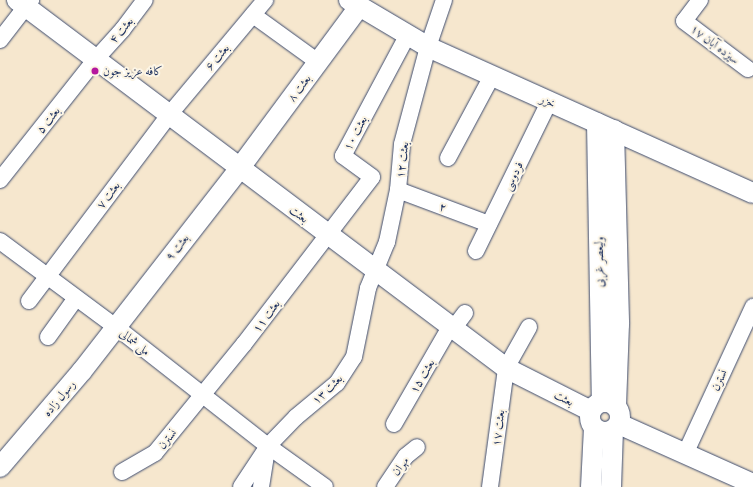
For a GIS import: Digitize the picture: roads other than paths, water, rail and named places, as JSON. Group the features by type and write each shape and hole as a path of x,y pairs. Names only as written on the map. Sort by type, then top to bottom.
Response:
{"street":[{"name":"بعثت ۴","path":"96,59 123,29 145,0"},
{"name":"بعثت ۶","path":"169,115 265,0"},
{"name":"بعثت ۱۲","path":"376,272 387,242 398,190 402,144 428,48 444,0"},
{"name":"سیزده آبان ۱۷","path":"700,0 684,21 748,69"},
{"name":"بعثت","path":"25,2 169,115 376,272 506,368 606,417 686,452 753,484"},
{"path":"0,40 25,2"},
{"name":"خزر","path":"354,3 428,48 606,126 753,193"},
{"name":"بعثت ۸","path":"239,168 318,62 354,3"},
{"path":"253,14 318,62"},
{"name":"بعثت ۱۰","path":"327,235 372,177 343,156 407,36"},
{"name":"بعثت ۵","path":"0,180 96,59"},
{"path":"448,158 492,76"},
{"name":"فردوسی","path":"476,251 549,102"},
{"name":"بعثت ۷","path":"29,301 169,115"},
{"name":"ولیعصر غربی","path":"606,126 608,265 618,324 606,417"},
{"name":"بعثت ۹","path":"116,327 239,168"},
{"name":"۲","path":"398,190 489,224"},
{"name":"بعثت ۱۱","path":"203,395 327,235"},
{"name":"ملی شمالی","path":"0,241 116,327 268,446 325,487"},
{"name":"بعثت ۱۳","path":"241,487 268,446 296,417 337,383 354,357 368,288 376,272"},
{"path":"48,337 76,298"},
{"name":"نسترن","path":"686,452 753,307"},
{"name":"بعثت ۱۵","path":"394,424 451,328 465,313"},
{"name":"رسول زاده","path":"0,467 82,371 116,327"},
{"path":"506,368 529,327"},
{"name":"بعثت ۱۷","path":"490,487 506,368"},
{"name":"نسترن","path":"122,472 155,454 203,395"},
{"path":"592,487 606,417"},
{"path":"606,417 611,487"},
{"path":"261,487 268,446"},
{"name":"مهران","path":"385,487 406,456 417,447"}],"place":[{"name":"کافه عزیز جون","path":"95,71"}]}
